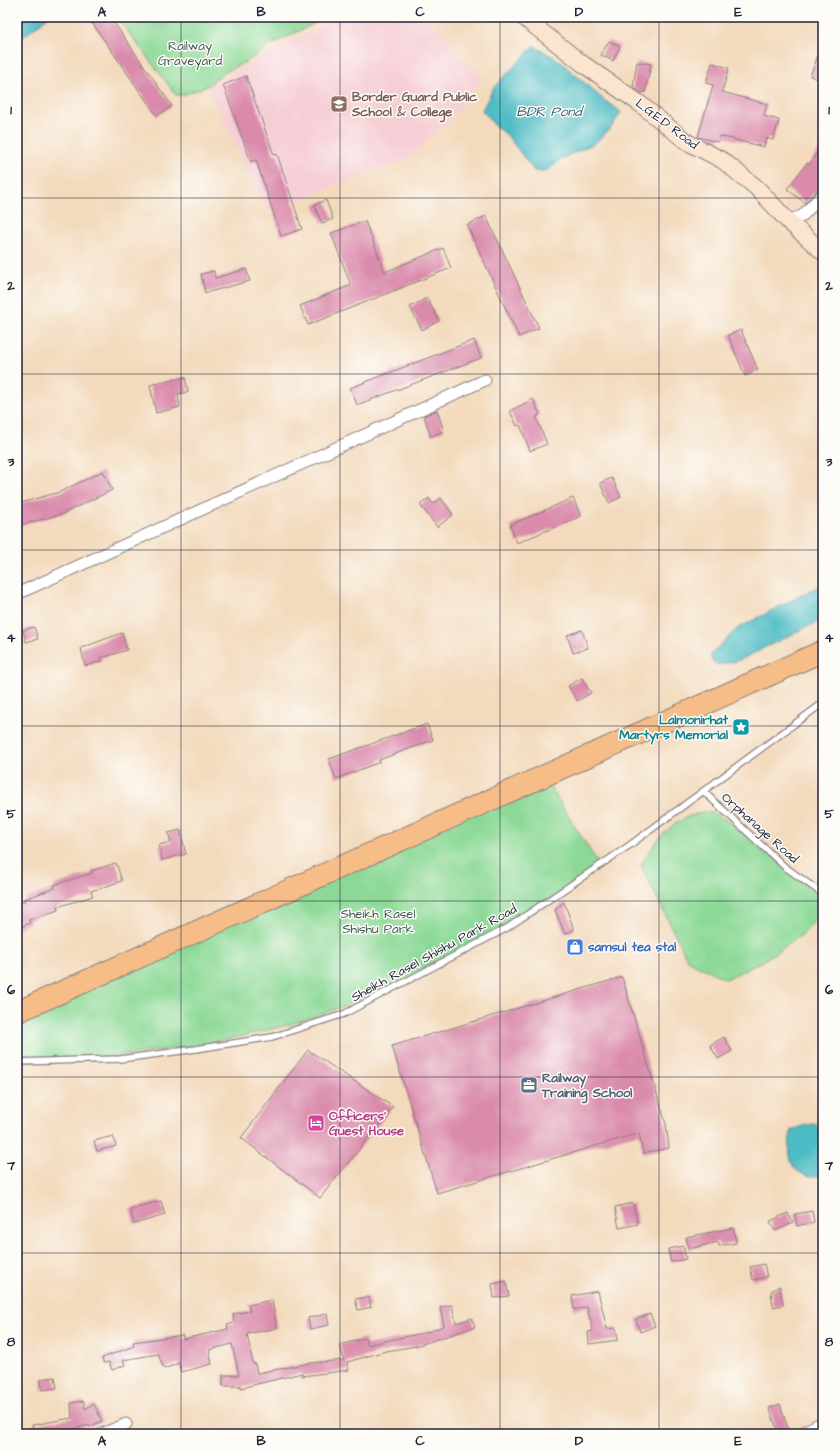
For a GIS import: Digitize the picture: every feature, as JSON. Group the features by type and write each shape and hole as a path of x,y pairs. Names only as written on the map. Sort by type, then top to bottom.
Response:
{"highway":[{"path":"17,1012 823,651"}],"main road":[{"name":"L.G.E.D Road","path":"523,17 583,64 639,103 687,142 722,160 757,188 788,221 823,252"}],"street":[{"path":"788,221 802,216 823,194"},
{"path":"17,594 485,380"},
{"path":"800,1434 823,1422"},
{"path":"102,1434 126,1424"}],"lane":[{"name":"Sheikh Rasel Shishu Park Road","path":"17,1062 120,1059 196,1049 272,1037 344,1014 507,928 630,845 823,703"},
{"name":"Orphanage Road","path":"703,791 785,867 823,894"}],"shaded area":[{"name":"Border Guard Public School & College","path":"339,17 431,17 429,21 482,78 449,122 408,158 268,213 207,86"}],"green space":[{"name":"Railway Graveyard","path":"117,17 327,17 269,46 246,62 224,72 207,86 183,95 176,95"},
{"name":"Sheikh Rasel Shishu Park","path":"543,775 599,865 525,917 500,932 422,973 368,997 284,1026 219,1041 152,1052 84,1059 17,1062 17,1012"},
{"path":"704,812 710,812 723,818 753,840 803,882 822,902 823,905 823,911 802,935 761,962 726,979 688,961 641,865 653,846 666,831 683,819"}],"water":[{"path":"17,17 48,17 17,42"},
{"name":"BDR Pond","path":"534,46 559,60 604,100 621,112 611,128 595,143 565,157 546,171 534,171 507,135 495,126 482,110 494,87"},
{"path":"823,584 823,619 740,660 719,665 712,661 711,654 738,628"},
{"path":"814,1124 823,1128 823,1176 811,1176 796,1170 790,1157 789,1149 791,1130 805,1125"}],"building":[{"path":"88,17 110,17 172,106 157,116"},
{"path":"609,41 620,46 613,61 601,55"},
{"path":"822,45 823,46 823,81 810,76"},
{"path":"637,62 651,64 645,93 640,92 633,87"},
{"path":"712,63 729,68 722,92 767,104 764,116 779,120 773,140 766,138 764,147 720,136 718,142 698,137 713,85 706,83"},
{"path":"246,76 274,155 277,154 302,229 281,236 256,160 251,162 223,85"},
{"path":"823,142 823,187 818,189 805,203 787,189 807,163 809,165"},
{"path":"326,200 333,219 322,223 314,205"},
{"path":"486,216 539,328 519,337 467,225"},
{"path":"365,221 385,272 443,248 451,268 308,325 300,306 351,285 331,233"},
{"path":"246,269 250,281 205,293 201,274 214,271 215,278"},
{"path":"427,298 439,321 422,330 410,307"},
{"path":"741,330 758,370 745,376 728,335"},
{"path":"474,340 481,358 357,405 350,388"},
{"path":"185,377 188,392 178,394 180,407 156,413 150,385"},
{"path":"533,399 540,415 536,417 547,444 530,451 520,425 517,426 510,411"},
{"path":"437,410 444,431 431,436 424,416"},
{"path":"103,471 112,490 62,514 17,526 17,504 60,492"},
{"path":"612,478 621,497 609,503 600,483"},
{"path":"429,498 433,504 441,498 453,515 437,527 420,505"},
{"path":"573,498 581,516 517,543 510,525"},
{"path":"34,627 38,639 26,642 23,630"},
{"path":"582,630 588,648 573,653 567,635"},
{"path":"122,633 127,650 101,658 102,661 85,666 81,648"},
{"path":"582,678 591,693 577,701 568,686"},
{"path":"427,724 433,740 379,760 380,762 336,779 329,759"},
{"path":"180,830 186,854 162,860 159,845 171,842 168,833"},
{"path":"116,863 122,881 91,891 93,896 57,907 58,910 29,920 30,923 17,929 17,895 21,903 25,901 24,899 55,888 54,885 92,873 91,871"},
{"path":"564,902 574,930 565,934 555,910"},
{"name":"Railway Training School","path":"622,977 666,1124 669,1148 643,1153 639,1133 437,1193 392,1046"},
{"path":"724,1037 732,1051 718,1059 710,1045"},
{"name":"Officers' Guest House","path":"308,1050 393,1107 320,1198 241,1138"},
{"path":"113,1136 116,1146 97,1151 94,1141"},
{"path":"161,1201 165,1215 134,1224 130,1209"},
{"path":"633,1203 638,1224 619,1228 615,1207"},
{"path":"812,1211 814,1222 797,1226 795,1214"},
{"path":"788,1213 793,1223 775,1231 770,1221"},
{"path":"733,1228 736,1243 719,1246 718,1242 689,1249 686,1237"},
{"path":"683,1246 686,1259 671,1262 668,1249"},
{"path":"764,1264 767,1277 753,1280 750,1267"},
{"path":"506,1281 509,1296 494,1298 492,1284"},
{"path":"780,1286 783,1305 773,1307 771,1291"},
{"path":"598,1291 607,1329 616,1328 618,1340 589,1344 588,1332 593,1331 587,1307 574,1310 572,1296"},
{"path":"369,1297 371,1307 358,1310 355,1299"},
{"path":"272,1300 277,1328 247,1334 253,1364 255,1363 257,1373 310,1363 344,1360 340,1345 365,1338 367,1345 427,1332 444,1326 440,1307 452,1305 456,1323 472,1318 475,1327 416,1346 386,1351 347,1362 349,1370 302,1376 302,1373 241,1388 241,1386 223,1386 223,1375 239,1375 232,1344 209,1350 212,1364 181,1372 179,1363 164,1369 158,1354 123,1360 125,1365 112,1370 109,1362 104,1363 102,1358 134,1346 133,1342 183,1335 183,1339 228,1329 227,1325 234,1323 233,1314 250,1311 248,1305"},
{"path":"327,1314 329,1325 310,1329 308,1318"},
{"path":"650,1314 655,1326 640,1332 636,1319"},
{"path":"55,1377 57,1388 42,1390 41,1379"},
{"path":"84,1401 85,1409 94,1404 102,1421 89,1427 88,1425 75,1429 34,1434 32,1425 72,1418 71,1403"},
{"path":"780,1404 789,1431 779,1434 769,1408"}],"place":[{"name":"Border Guard Public School & College","path":"339,104"},
{"name":"Lalmonirhat Martyrs Memorial","path":"741,727"},
{"name":"samsul tea stal","path":"575,947"},
{"name":"Railway Training School","path":"529,1085"},
{"name":"Officers' Guest House","path":"316,1123"}]}
